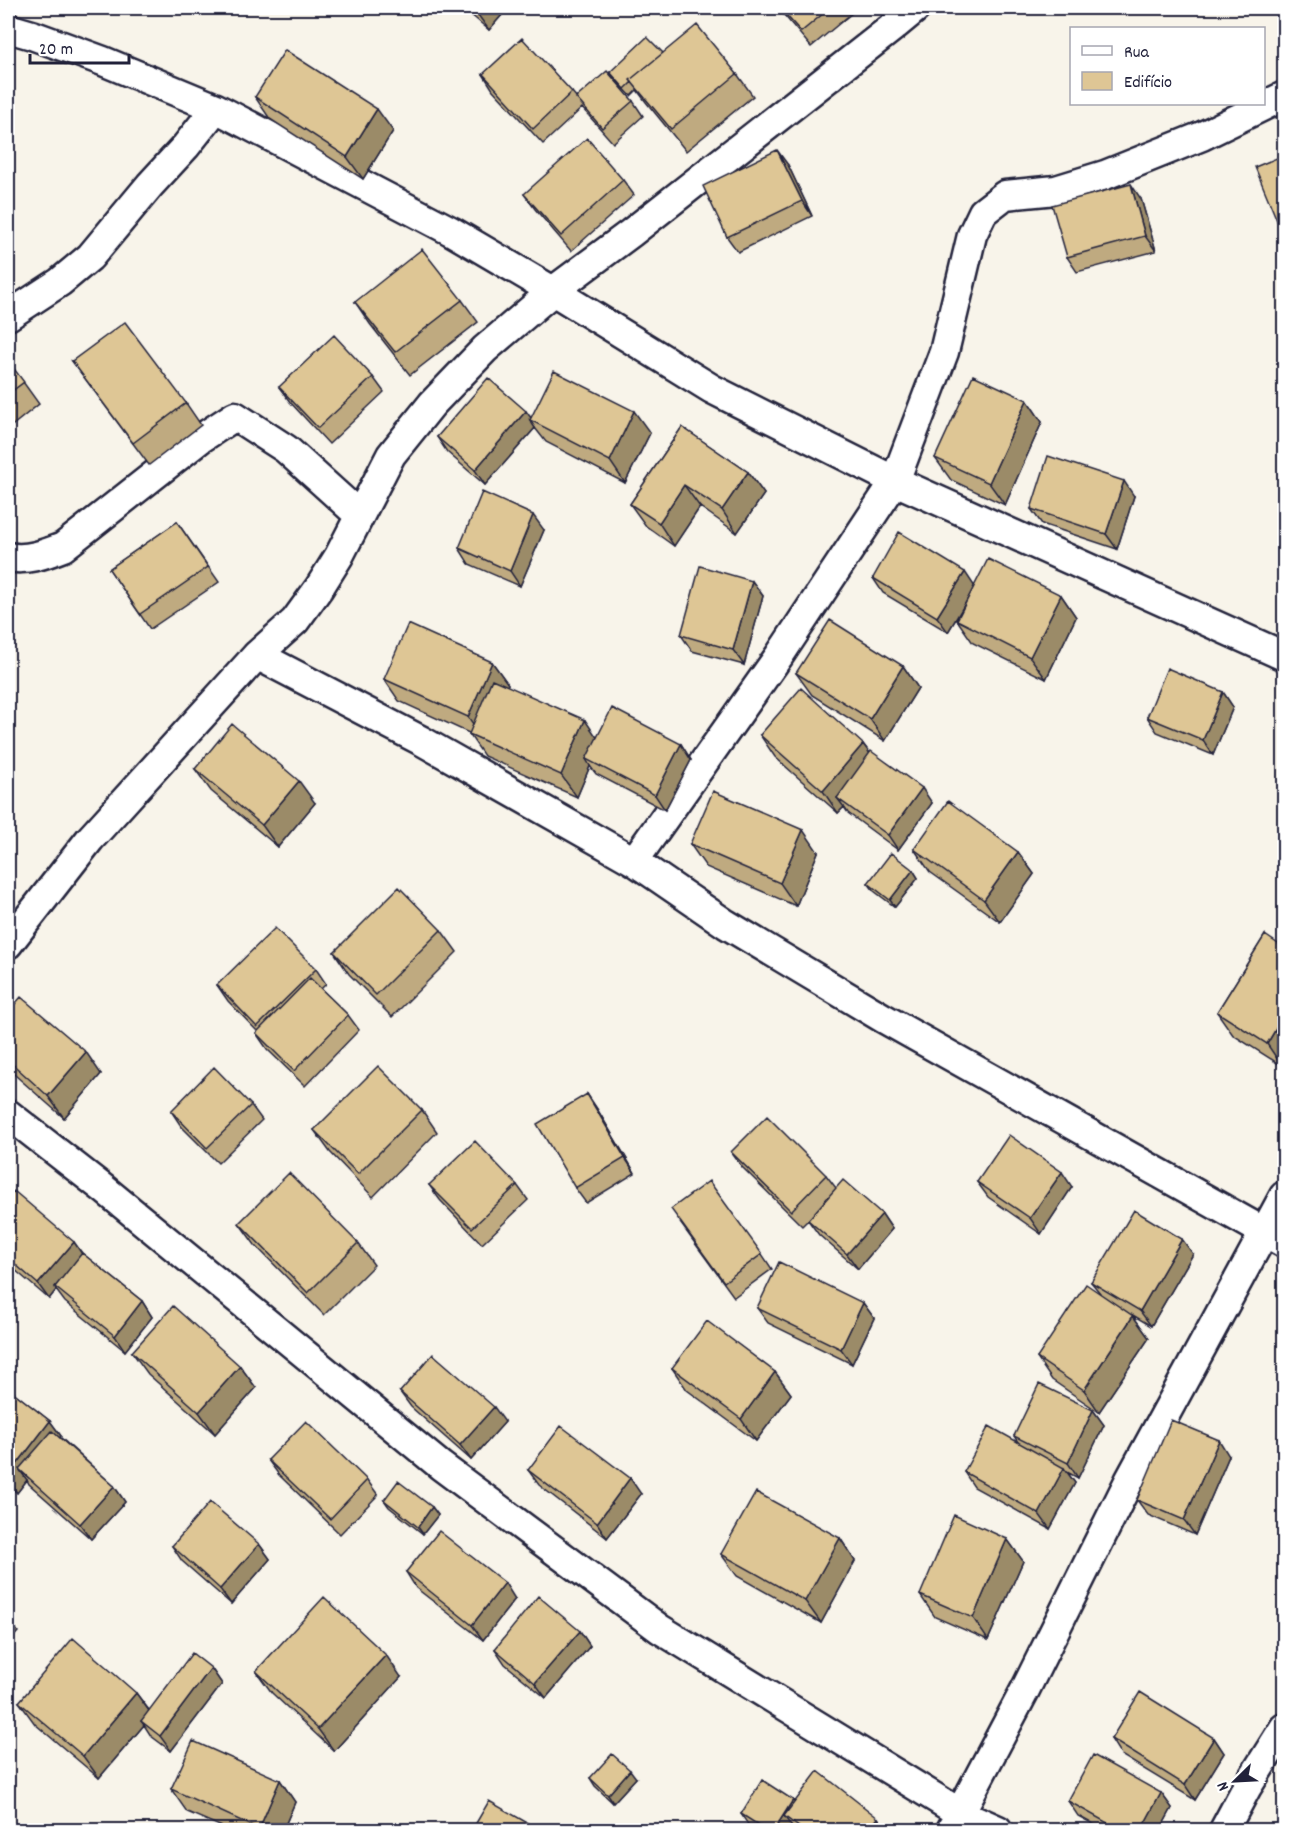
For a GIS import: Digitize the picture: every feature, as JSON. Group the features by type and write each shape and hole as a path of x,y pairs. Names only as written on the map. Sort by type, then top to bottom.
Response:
{"street":[{"path":"8,944 90,839 257,655 295,621 339,556 391,455 432,404 485,350 553,291 631,233 916,8"},
{"path":"8,28 103,61 216,108 451,231 712,389 895,481 1284,656"},
{"path":"634,861 779,656 895,481 944,352 972,235 983,212 1005,195 1056,190 1105,175 1202,136 1284,96"},
{"path":"8,316 60,282 90,257 216,108"},
{"path":"8,557 15,559 38,556 63,547 200,439 235,416 286,449 359,515"},
{"path":"257,655 422,741 634,861 726,924 883,1018 1274,1238"},
{"path":"8,1114 113,1196 441,1466 660,1629 956,1822 998,1830"},
{"path":"956,1822 1025,1690 1129,1481 1274,1238 1284,1196"},
{"path":"1224,1830 1247,1787 1284,1728"}],"building":[{"path":"470,8 485,8 478,15"},
{"path":"780,8 830,8 801,32"},
{"path":"697,25 737,74 671,129 630,80"},
{"path":"647,37 663,53 630,80 632,82 625,89 610,72"},
{"path":"522,38 572,92 533,129 483,74"},
{"path":"285,50 377,109 347,157 255,97"},
{"path":"607,71 633,101 602,128 576,98"},
{"path":"587,138 623,180 561,236 524,194"},
{"path":"777,150 802,201 727,237 703,186"},
{"path":"1284,155 1284,229 1281,230 1255,167"},
{"path":"1131,184 1145,236 1067,257 1052,205"},
{"path":"422,249 462,300 395,352 355,302"},
{"path":"125,322 186,403 133,443 72,361"},
{"path":"334,335 373,377 318,428 279,387"},
{"path":"8,361 24,382 8,394"},
{"path":"554,371 634,411 610,461 530,420"},
{"path":"973,375 1027,400 989,483 935,458"},
{"path":"488,378 526,411 475,470 437,437"},
{"path":"682,427 748,472 722,510 684,485 659,523 630,504"},
{"path":"1048,456 1124,481 1106,534 1031,509"},
{"path":"482,492 533,515 510,571 459,548"},
{"path":"177,522 208,567 140,614 109,569"},
{"path":"899,532 965,572 937,617 873,578"},
{"path":"988,559 1061,595 1030,657 957,620"},
{"path":"700,566 752,581 733,650 681,635"},
{"path":"830,620 903,666 870,719 796,673"},
{"path":"408,624 492,662 468,717 384,679"},
{"path":"1167,668 1223,692 1203,740 1147,717"},
{"path":"492,679 585,720 561,775 469,734"},
{"path":"801,688 863,744 823,791 760,735"},
{"path":"612,708 681,744 655,795 586,759"},
{"path":"232,724 299,781 262,825 195,769"},
{"path":"871,751 922,788 888,835 837,798"},
{"path":"713,791 803,830 780,883 690,844"},
{"path":"948,801 1018,852 984,900 914,849"},
{"path":"891,853 913,870 890,900 868,883"},
{"path":"399,887 441,930 376,995 334,952"},
{"path":"275,928 316,969 257,1027 217,985"},
{"path":"1265,935 1284,948 1284,1015 1267,1044 1217,1012"},
{"path":"310,978 348,1015 294,1071 256,1033"},
{"path":"21,997 86,1052 48,1096 8,1060 8,1012"},
{"path":"378,1066 422,1110 358,1174 314,1130"},
{"path":"214,1067 251,1105 207,1148 171,1111"},
{"path":"587,1094 625,1158 575,1188 537,1124"},
{"path":"767,1116 826,1175 791,1211 731,1152"},
{"path":"1009,1135 1062,1172 1030,1218 977,1182"},
{"path":"475,1141 517,1185 472,1228 429,1185"},
{"path":"289,1173 358,1243 308,1293 239,1223"},
{"path":"843,1180 882,1214 847,1254 808,1220"},
{"path":"709,1181 762,1254 724,1282 671,1209"},
{"path":"14,1191 74,1242 38,1284 8,1258 8,1198"},
{"path":"1134,1210 1182,1239 1140,1311 1091,1282"},
{"path":"82,1253 142,1301 115,1336 55,1287"},
{"path":"779,1262 863,1303 841,1349 757,1308"},
{"path":"1086,1284 1133,1316 1084,1390 1037,1358"},
{"path":"173,1306 240,1366 199,1412 132,1352"},
{"path":"707,1321 775,1372 741,1419 672,1368"},
{"path":"433,1354 494,1407 460,1445 400,1392"},
{"path":"1039,1384 1093,1410 1068,1463 1014,1436"},
{"path":"8,1388 50,1421 8,1476"},
{"path":"1171,1420 1219,1440 1184,1520 1137,1500"},
{"path":"306,1421 367,1480 330,1519 268,1460"},
{"path":"561,1426 630,1478 597,1523 528,1470"},
{"path":"989,1426 1064,1468 1039,1514 964,1472"},
{"path":"52,1431 114,1486 80,1524 19,1469"},
{"path":"398,1481 432,1507 418,1527 384,1500"},
{"path":"756,1492 840,1538 805,1601 721,1554"},
{"path":"210,1502 259,1544 220,1589 172,1546"},
{"path":"954,1515 1007,1539 973,1618 920,1595"},
{"path":"439,1531 505,1583 472,1625 406,1572"},
{"path":"538,1596 580,1631 535,1683 495,1649"},
{"path":"324,1597 386,1655 318,1729 256,1671"},
{"path":"73,1638 136,1693 83,1756 19,1702"},
{"path":"192,1653 211,1668 160,1736 141,1721"},
{"path":"1140,1692 1214,1738 1185,1785 1111,1739"},
{"path":"193,1741 280,1780 259,1829 171,1789"},
{"path":"612,1754 630,1770 608,1795 590,1778"},
{"path":"1093,1755 1161,1793 1141,1830 1120,1830 1068,1801"},
{"path":"818,1771 878,1818 868,1830 803,1830 784,1816"},
{"path":"762,1780 793,1800 774,1830 766,1830 741,1814"},
{"path":"489,1801 538,1829 538,1830 472,1830"}]}
